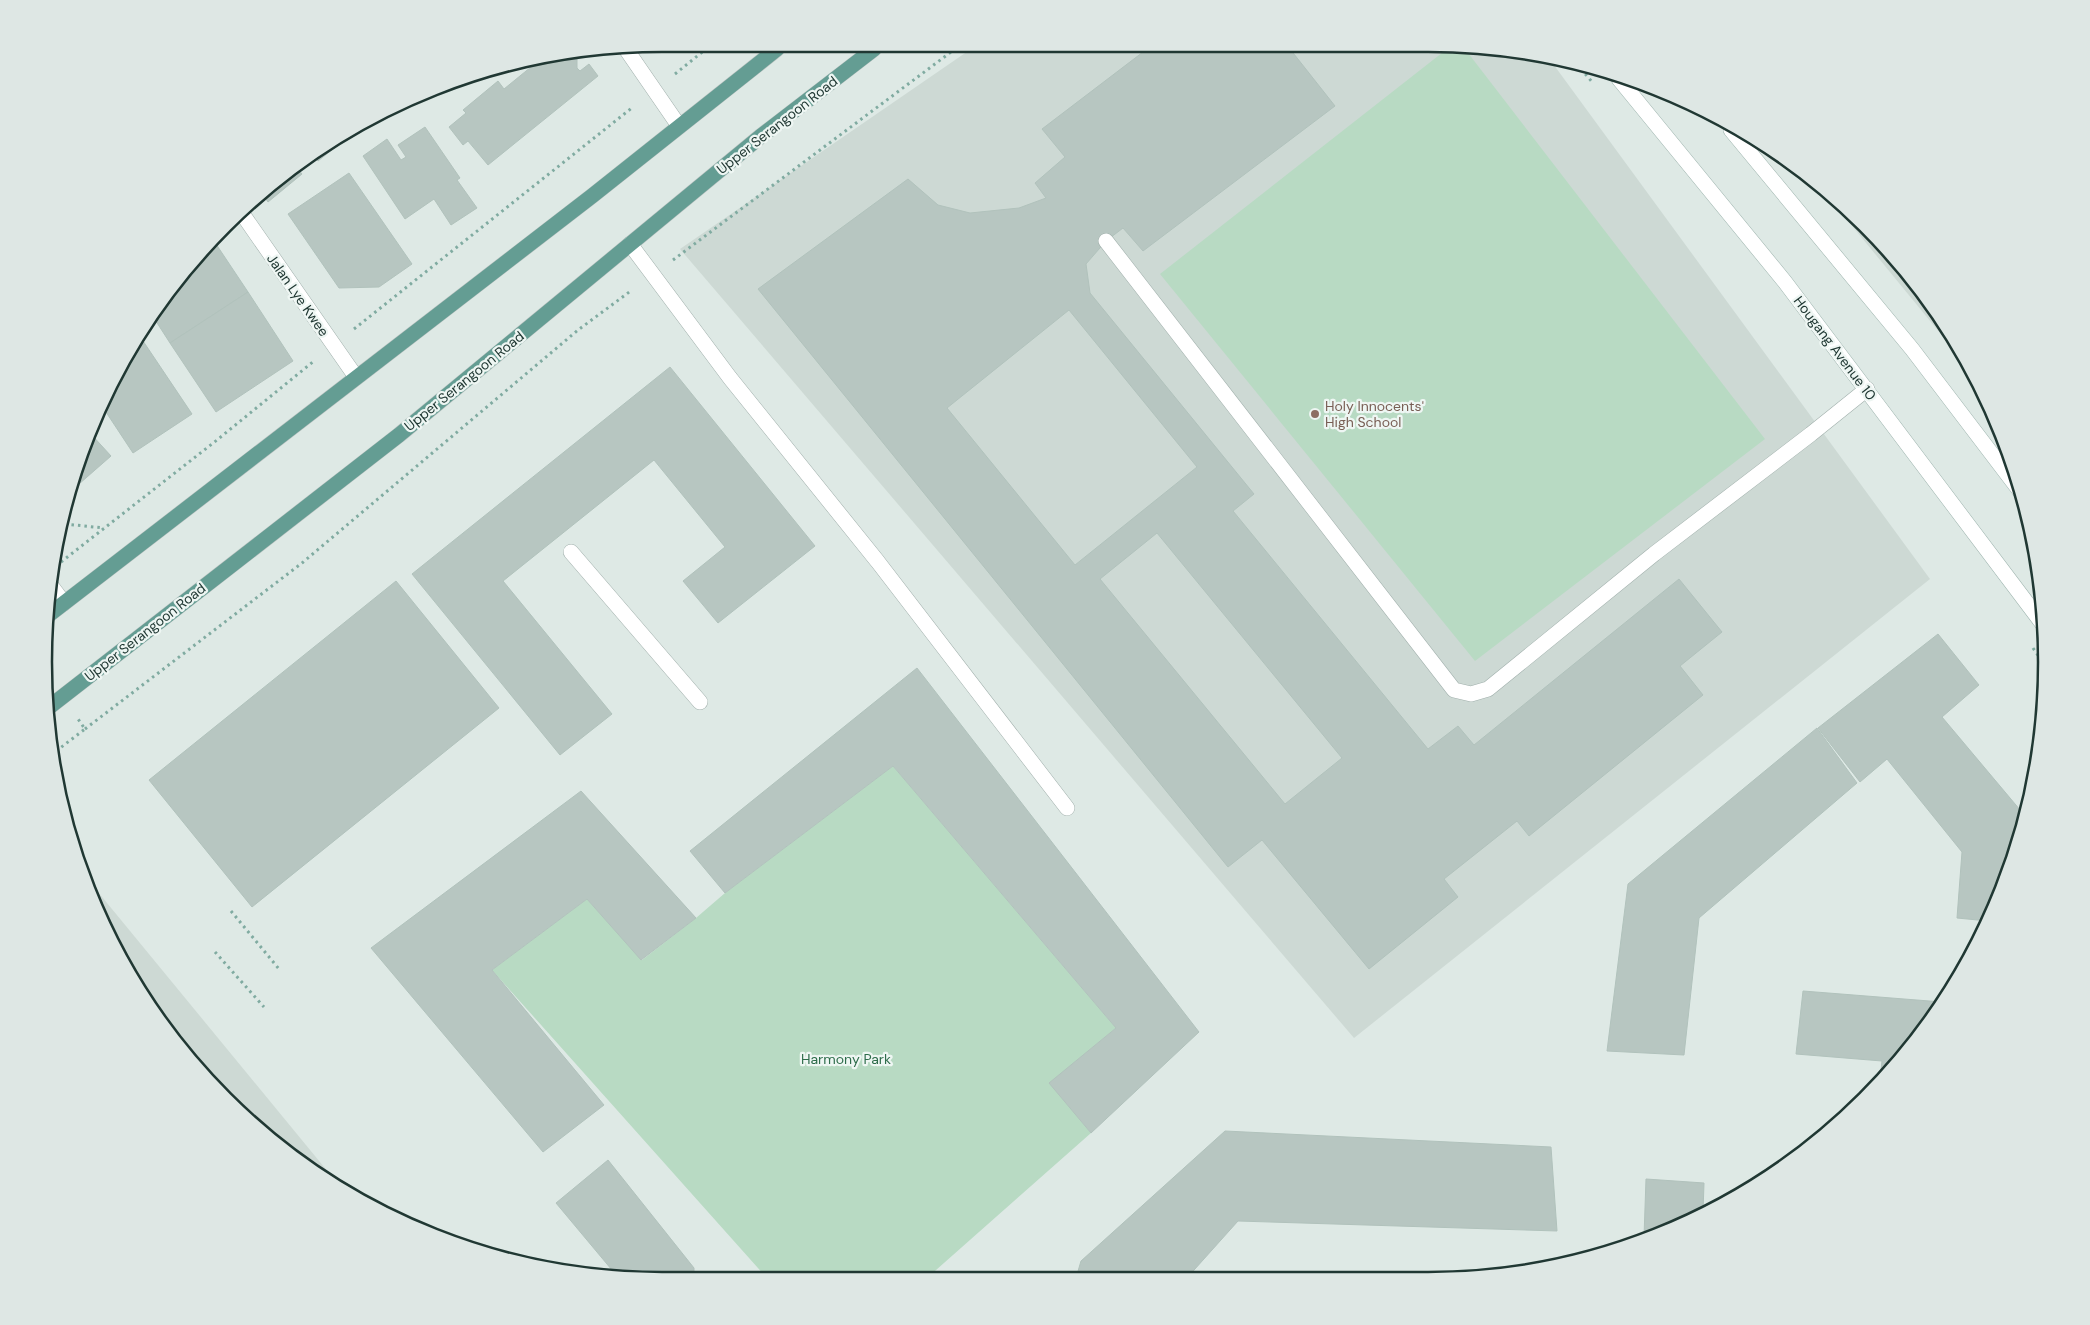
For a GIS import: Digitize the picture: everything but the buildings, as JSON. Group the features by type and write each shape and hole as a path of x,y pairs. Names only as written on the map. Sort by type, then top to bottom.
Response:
{"main road":[{"path":"55,610 592,196 773,52"},
{"name":"Upper Serangoon Road","path":"54,703 399,435 761,136 870,52"},
{"path":"629,54 679,126"},
{"name":"Hougang Avenue 10","path":"1624,85 1785,282 2035,614"},
{"path":"1736,136 1918,356 2008,475"},
{"name":"Jalan Lye Kwee","path":"245,218 356,377"},
{"path":"1106,241 1454,690 1471,694 1488,689 1654,554 1812,434 1867,389"},
{"path":"630,244 730,378 878,562 1067,808"},
{"path":"571,552 700,702"},
{"path":"57,594 64,603"}],"path":[{"path":"61,562 217,440 333,345 702,52"},
{"path":"59,749 302,563 578,330 951,52"},
{"path":"68,524 105,528"},
{"path":"62,697 85,729"},
{"path":"231,911 279,969"},
{"path":"215,952 264,1007"}],"shaded area":[{"name":"Holy Innocents' High School","path":"967,52 1428,52 1507,58 1554,66 1930,579 1354,1038 680,249"},
{"path":"1848,220 1886,260 1911,291 1942,336"},
{"path":"97,891 329,1173 260,1121 204,1065 155,1001 134,968 115,932"}],"green space":[{"path":"1442,53 1469,54 1765,439 1475,661 1160,274"},
{"name":"Harmony Park","path":"893,766 1116,1028 1050,1083 1091,1133 934,1272 762,1272 492,970 587,899 642,960 725,893"}],"place":[{"name":"Holy Innocents' High School","path":"1315,414"}]}
